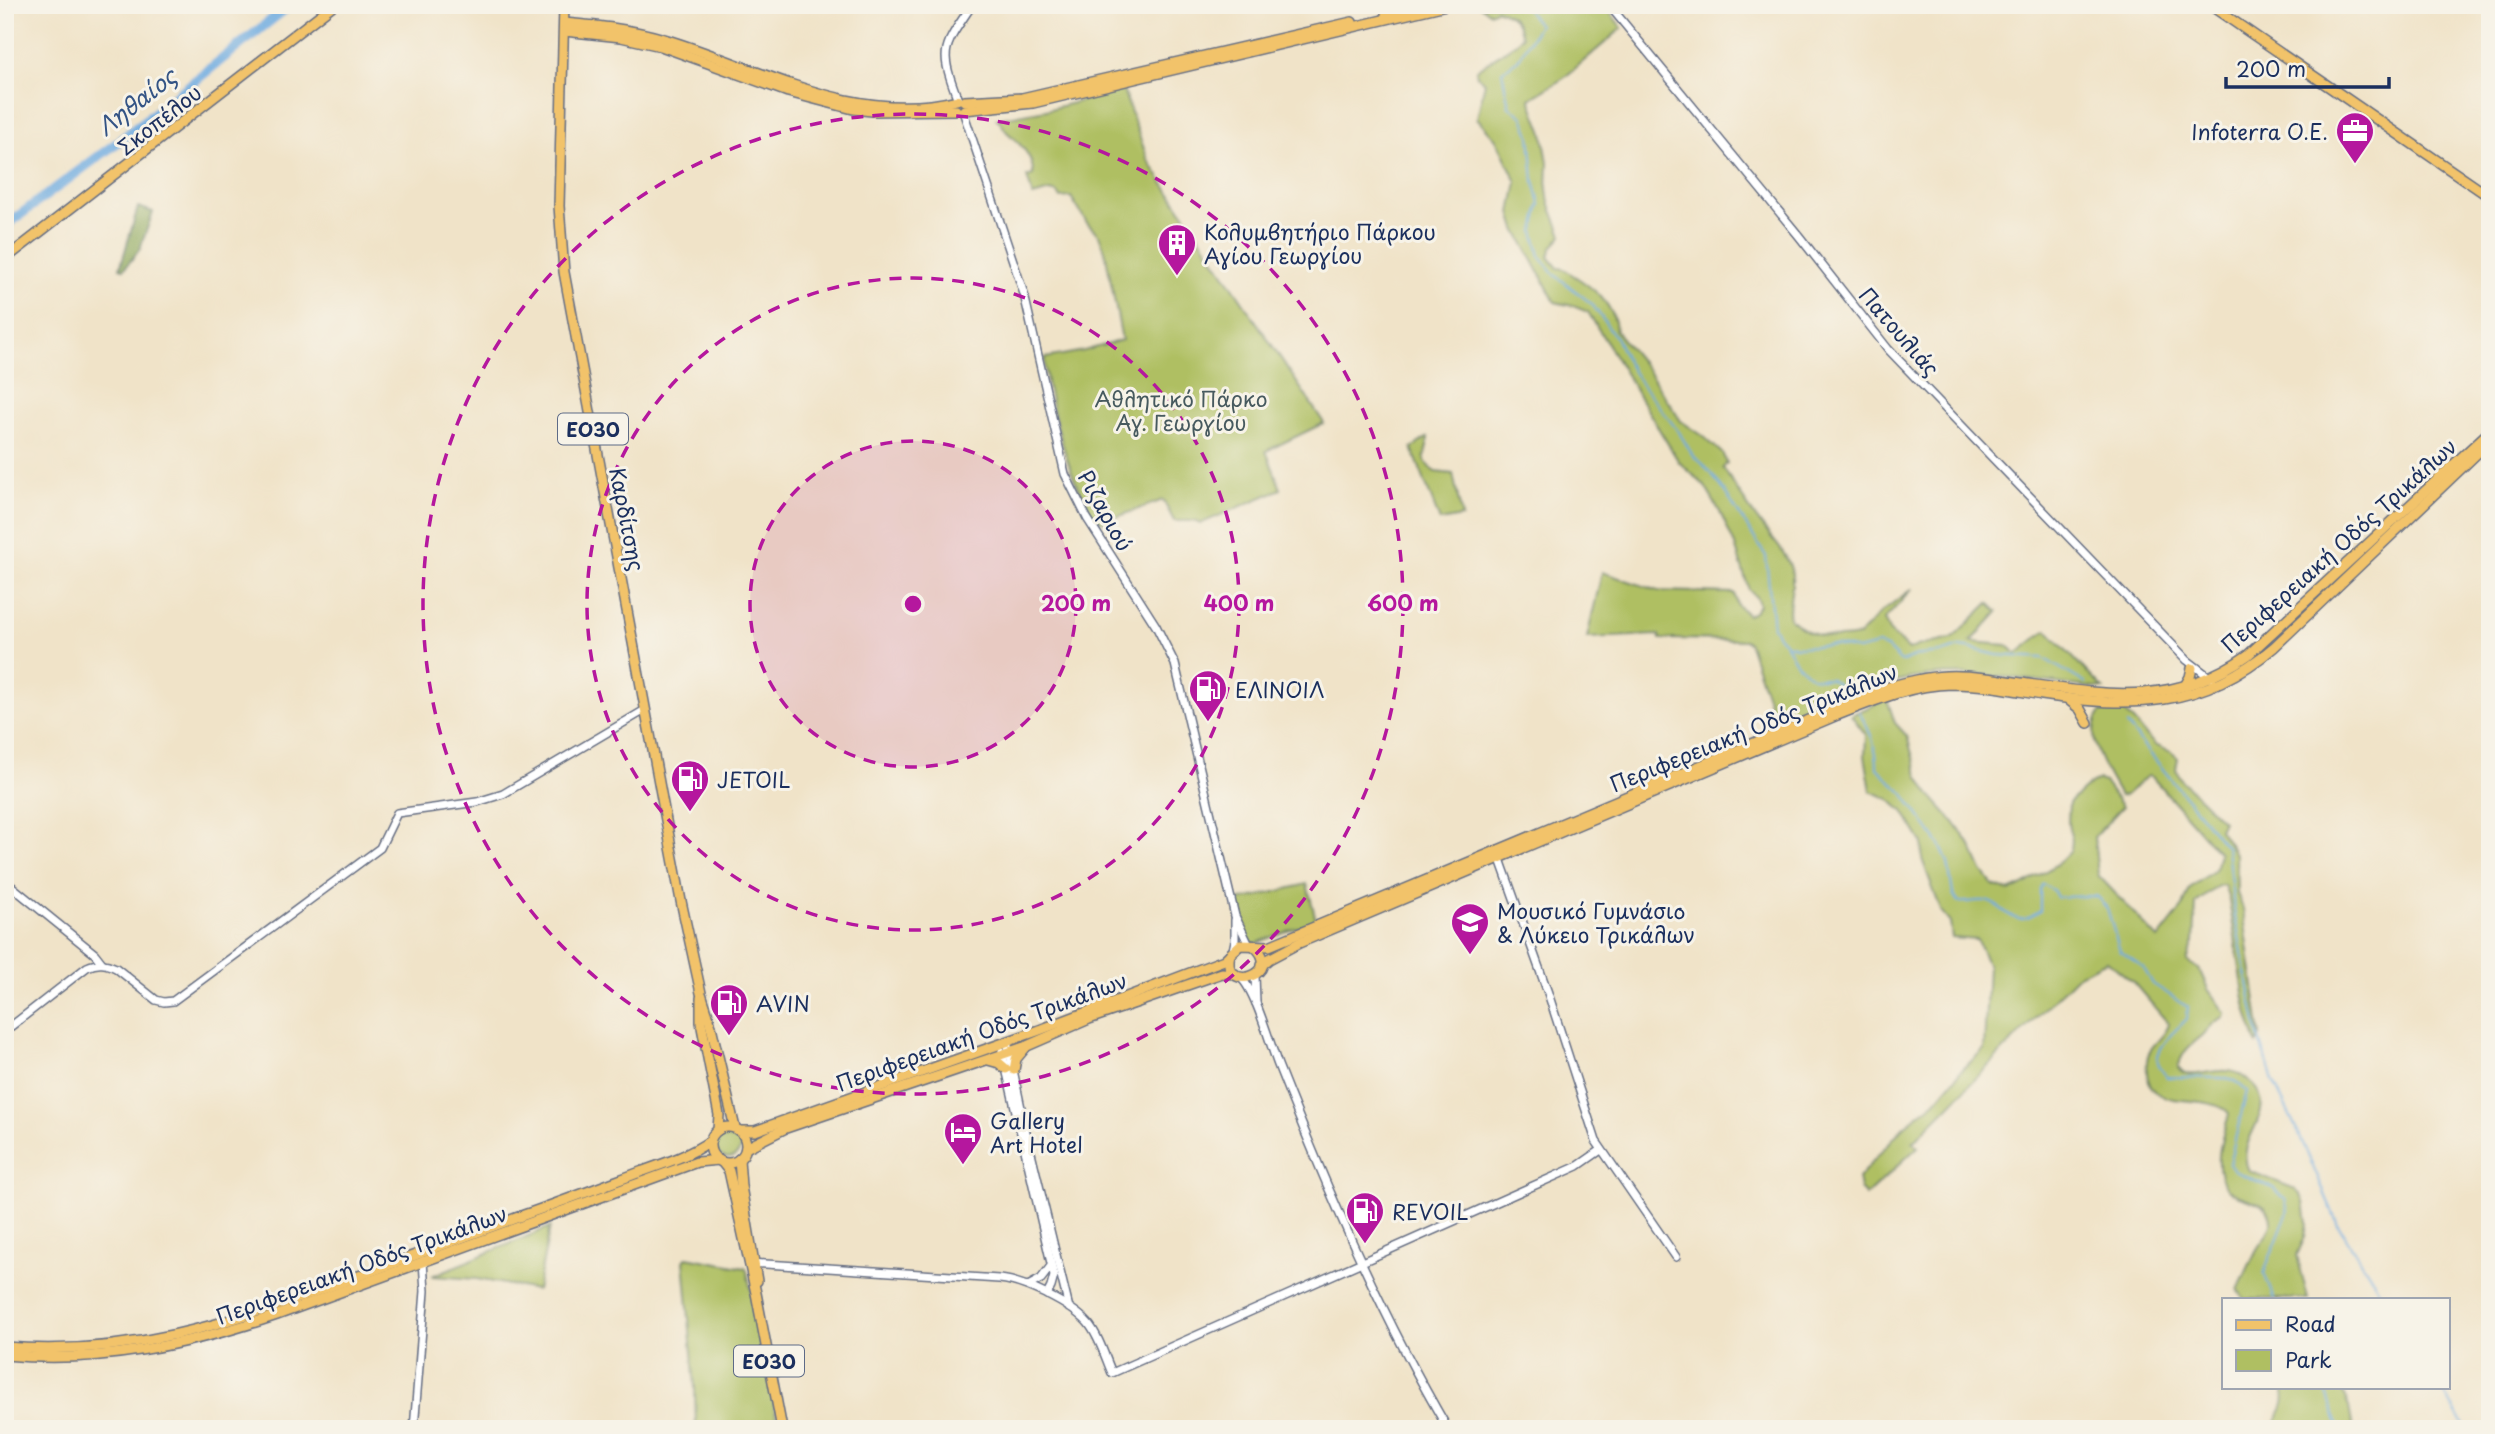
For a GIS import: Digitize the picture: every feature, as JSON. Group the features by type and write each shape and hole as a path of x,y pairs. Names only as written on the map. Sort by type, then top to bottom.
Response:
{"main road":[{"name":"Σκοπέλου","path":"5,259 334,5"},
{"name":"Καρδίτσης","path":"564,5 559,206 563,259 645,710 701,993 737,1129"},
{"path":"564,27 661,46 788,92 853,109 902,112 948,109 960,105 1032,97 1422,5"},
{"path":"960,105 1033,103 1446,5"},
{"path":"2210,5 2490,197"},
{"name":"Περιφερειακή Οδός Τρικάλων","path":"1262,965 1299,943 1844,712 1904,691 1927,686 1971,684 2115,704 2138,704 2180,696 2210,682 2248,655 2490,431"},
{"name":"Περιφερειακή Οδός Τρικάλων","path":"1251,946 1269,946 1855,699 1900,684 1935,677 1971,676 2128,695 2151,694 2234,677 2266,654 2490,441"},
{"path":"2185,686 2192,674 2190,664"},
{"path":"2068,699 2076,705 2088,723"},
{"path":"1240,945 1251,946 1260,953 1262,965 1255,975 1249,978 1238,976 1229,963 1231,952 1240,945"},
{"name":"Περιφερειακή Οδός Τρικάλων","path":"737,1129 755,1130 1004,1042 1194,972 1224,960 1231,952"},
{"name":"Περιφερειακή Οδός Τρικάλων","path":"746,1148 786,1128 1027,1046 1089,1019 1197,981 1227,972 1238,976"},
{"name":"Καρδίτσης","path":"701,993 701,1022 718,1104 718,1127"},
{"path":"986,1060 1010,1069 1027,1046"},
{"path":"710,1141 718,1127 737,1129"},
{"name":"ΕΟ30","path":"737,1129 745,1139 746,1148"},
{"name":"Περιφερειακή Οδός Τρικάλων","path":"5,1347 58,1349 117,1346 162,1339 234,1321 618,1181 692,1153 710,1141"},
{"name":"ΕΟ30","path":"710,1141 711,1150 729,1171 752,1264"},
{"path":"720,1161 729,1163 739,1159 746,1148"},
{"name":"Περιφερειακή Οδός Τρικάλων","path":"5,1355 102,1355 191,1341 256,1322 696,1162 713,1159 720,1161"},
{"name":"ΕΟ30","path":"739,1159 756,1293 782,1429"}],"street":[{"name":"Ριζαριού","path":"972,5 951,37 945,60 1020,283 1065,474 1087,518 1156,626 1175,664 1236,916 1251,946"},
{"name":"Πατουλιάς","path":"1609,5 1893,355 2210,682"},
{"path":"5,881 95,954 102,963 116,968 156,1000 173,1001 380,848 397,813 472,803 503,794 645,710"},
{"path":"1500,859 1548,993 1581,1101 1601,1150 1676,1257"},
{"name":"Ριζαριού","path":"1231,952 1236,941 1236,916"},
{"path":"5,1031 87,967 102,963"},
{"path":"1255,975 1256,1004"},
{"path":"1238,976 1246,983 1256,1004 1291,1097 1362,1261 1412,1366 1448,1429"},
{"path":"1004,1042 1069,1309"},
{"path":"1010,1069 1051,1266 1053,1279 1049,1296"},
{"path":"752,1264 1006,1279 1049,1296 1089,1325 1112,1373 1578,1166 1601,1150"},
{"path":"414,1429 425,1292 423,1261"},
{"path":"1028,1286 1041,1279 1051,1266"},
{"path":"1049,1296 1061,1280"}],"green space":[{"path":"1479,5 1604,5 1622,28 1564,78 1530,99 1543,133 1548,163 1549,203 1562,235 1551,249 1549,257 1558,268 1564,269 1602,298 1612,313 1616,331 1647,369 1681,421 1722,453 1727,463 1723,468 1789,562 1792,575 1790,619 1805,630 1822,636 1859,636 1881,612 1913,588 1884,620 1889,631 1909,650 1952,639 1989,603 1998,612 1971,642 2007,645 2017,654 2047,630 2103,689 1977,675 1926,676 1885,684 1813,714 1785,722 1775,721 1749,644 1745,640 1660,639 1659,635 1587,638 1602,572 1659,591 1734,593 1737,605 1748,615 1759,605 1757,598 1749,590 1735,545 1719,510 1704,485 1679,462 1588,312 1555,302 1516,229 1511,213 1517,182 1496,139 1477,118 1485,82 1477,76 1476,70 1522,36 1510,16 1496,9 1489,12"},
{"name":"Αθλητικό Πάρκο Αγ. Γεωργίου","path":"1123,90 1148,160 1324,423 1266,451 1281,489 1200,524 1194,521 1174,521 1163,500 1103,522 1095,519 1081,494 1056,422 1045,358 1122,340 1105,251 1099,235 1087,223 1071,197 1061,198 1058,193 1050,191 1033,196 1027,177 1033,175 1029,156 997,119 1046,110"},
{"path":"138,207 153,212 140,249 124,269 120,268"},
{"path":"1428,437 1426,463 1435,472 1453,474 1462,517 1440,521 1412,448"},
{"path":"1887,699 1895,723 1907,736 1918,775 1929,794 1971,846 1982,871 1993,885 2009,891 2057,864 2071,850 2069,803 2090,784 2099,780 2104,782 2122,807 2094,837 2098,875 2158,939 2183,907 2190,888 2215,870 2219,853 2152,777 2147,776 2126,795 2120,796 2098,753 2094,729 2097,719 2104,709 2122,709 2155,745 2178,758 2176,769 2182,781 2223,821 2219,829 2236,855 2237,893 2243,909 2261,1036 2257,1044 2247,1012 2229,900 2224,885 2218,886 2196,903 2194,942 2187,961 2199,969 2208,989 2225,1013 2224,1017 2188,1048 2178,1066 2191,1074 2232,1071 2254,1086 2262,1107 2247,1148 2249,1171 2293,1188 2301,1195 2307,1223 2305,1237 2297,1255 2308,1298 2243,1298 2238,1290 2256,1251 2269,1231 2270,1215 2260,1204 2232,1192 2222,1180 2219,1152 2228,1112 2203,1102 2163,1096 2154,1090 2148,1079 2148,1055 2169,1024 2133,982 2107,961 2080,973 1913,1142 1918,1147 1866,1195 1860,1189 1858,1178 1904,1126 1936,1101 1984,1049 1988,966 1977,940 1952,938 1950,923 1942,913 1922,859 1923,844 1903,811 1889,799 1871,791 1865,756 1866,735 1851,715"},
{"path":"1307,884 1316,920 1257,943 1246,937 1238,901"},
{"path":"728,1132 737,1136 741,1145 737,1154 728,1158 719,1154 715,1145 719,1136"},
{"path":"550,1227 537,1290 477,1279 432,1276"},
{"path":"687,1257 745,1268 747,1271 779,1429 696,1429 684,1261"},
{"path":"2282,1388 2340,1388 2349,1407 2353,1429 2271,1429 2284,1403"}],"waterway":[{"name":"Ληθαίος","path":"5,226 122,139 290,5"},
{"path":"1523,5 1539,25 1518,60 1502,71 1509,106 1523,117 1530,135 1534,181 1540,204 1534,231 1540,256 1554,274 1592,304 1617,339 1639,381 1679,432 1693,456 1721,486 1766,556 1773,627 1779,637 1786,644 1797,647 1835,645 1858,650 1877,645 1887,648 1901,662 1959,647 1997,655 2043,658 2085,683"},
{"path":"1786,645 1797,664 1812,677 1831,679 1850,695"},
{"path":"1859,712 1872,739 1877,768 1903,793 1940,845 1948,863 1953,894 1958,902 1985,901 2022,919 2040,911 2040,890 2043,884 2053,890 2057,897 2096,896 2107,908 2120,951 2143,967 2153,984 2188,1007 2187,1019 2162,1046 2158,1062 2167,1077 2222,1078 2235,1081 2247,1091 2229,1164 2234,1171 2273,1188 2285,1199 2288,1212 2264,1273 2274,1298"},
{"path":"2127,725 2227,848 2235,917 2258,1033 2273,1081 2338,1225 2384,1298"},
{"path":"2325,1388 2339,1429"},
{"path":"2441,1388 2467,1429"}],"place":[{"name":"Infoterra Ο.Ε.","path":"2355,165"},
{"name":"Κολυμβητήριο Πάρκου Αγίου Γεωργίου","path":"1177,277"},
{"name":"ΕΛΙΝΟΙΛ","path":"1208,723"},
{"name":"JETOIL","path":"690,813"},
{"name":"Μουσικό Γυμνάσιο & Λύκειο Τρικάλων","path":"1470,956"},
{"name":"AVIN","path":"729,1037"},
{"name":"Gallery Art Hotel","path":"963,1166"},
{"name":"REVOIL","path":"1365,1245"}]}
